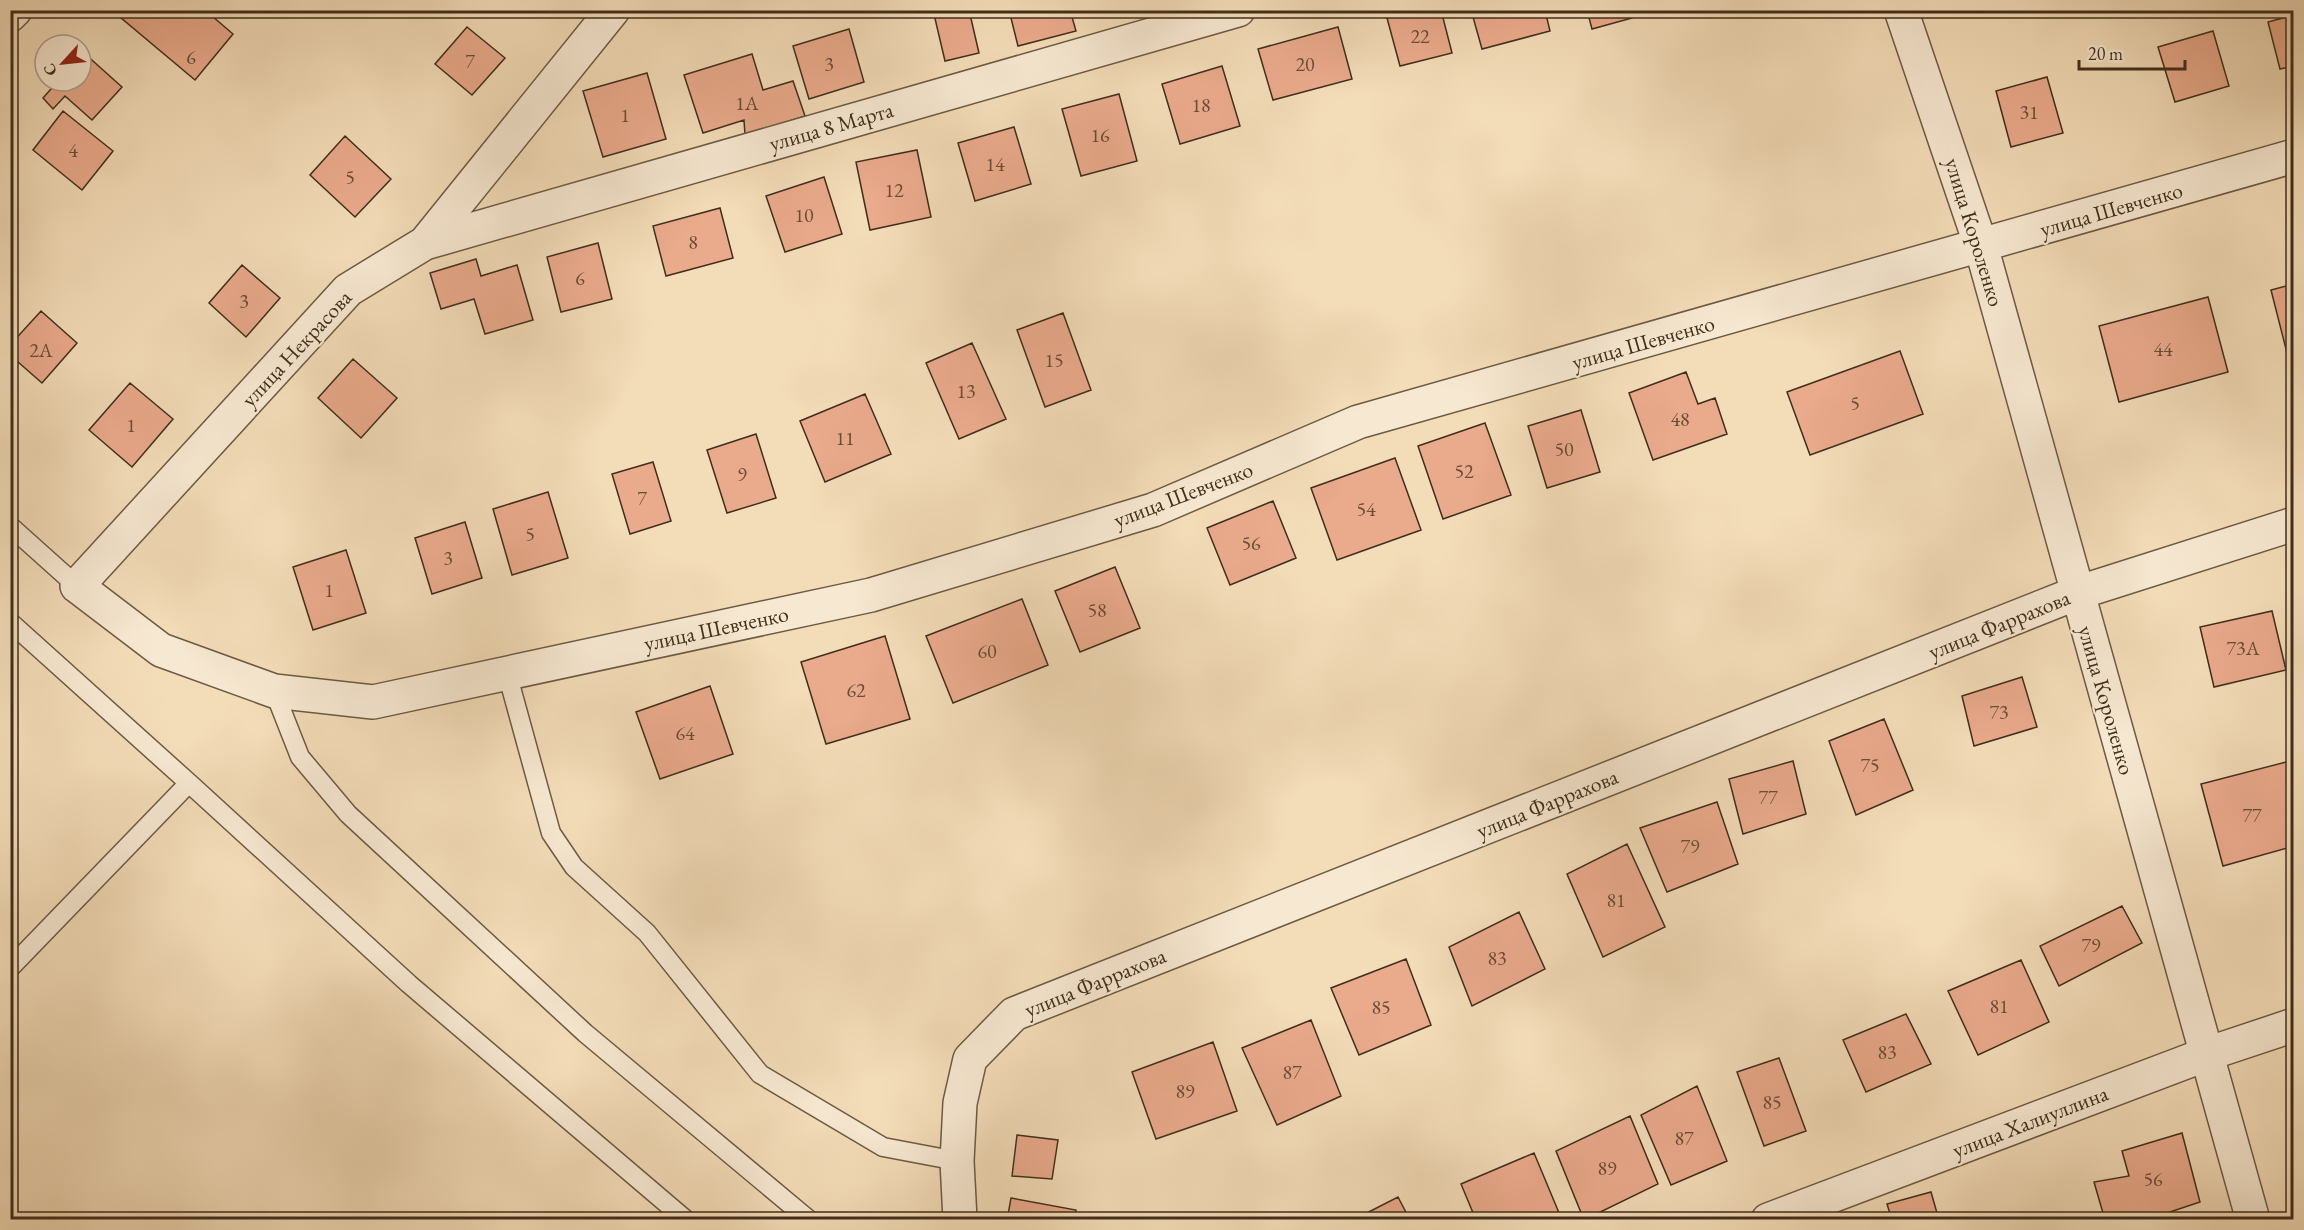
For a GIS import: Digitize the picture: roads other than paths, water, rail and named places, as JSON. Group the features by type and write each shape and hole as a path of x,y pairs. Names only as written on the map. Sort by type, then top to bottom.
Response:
{"street":[{"path":"10,15 15,10"},
{"name":"улица Некрасова","path":"77,585 348,290 425,243 613,10"},
{"name":"улица 8 Марта","path":"425,243 1238,10"},
{"name":"улица Короленко","path":"1901,10 1981,246 2253,1220"},
{"name":"улица Шевченко","path":"77,585 161,650 274,691 373,702 871,595 1153,510 1358,423 2294,156"},
{"name":"улица Фаррахова","path":"960,1220 957,1161 960,1103 970,1059 1014,1014 2078,593 2294,524"},
{"name":"улица Халиуллина","path":"1768,1220 2207,1054 2294,1025"}],"lane":[{"path":"10,526 77,585"},
{"path":"10,622 409,984 686,1220"},
{"path":"507,673 551,833 574,867 647,933 760,1074 883,1148 957,1161"},
{"path":"274,691 300,757 348,814 585,1033 809,1220"},
{"path":"10,968 189,783"}]}
